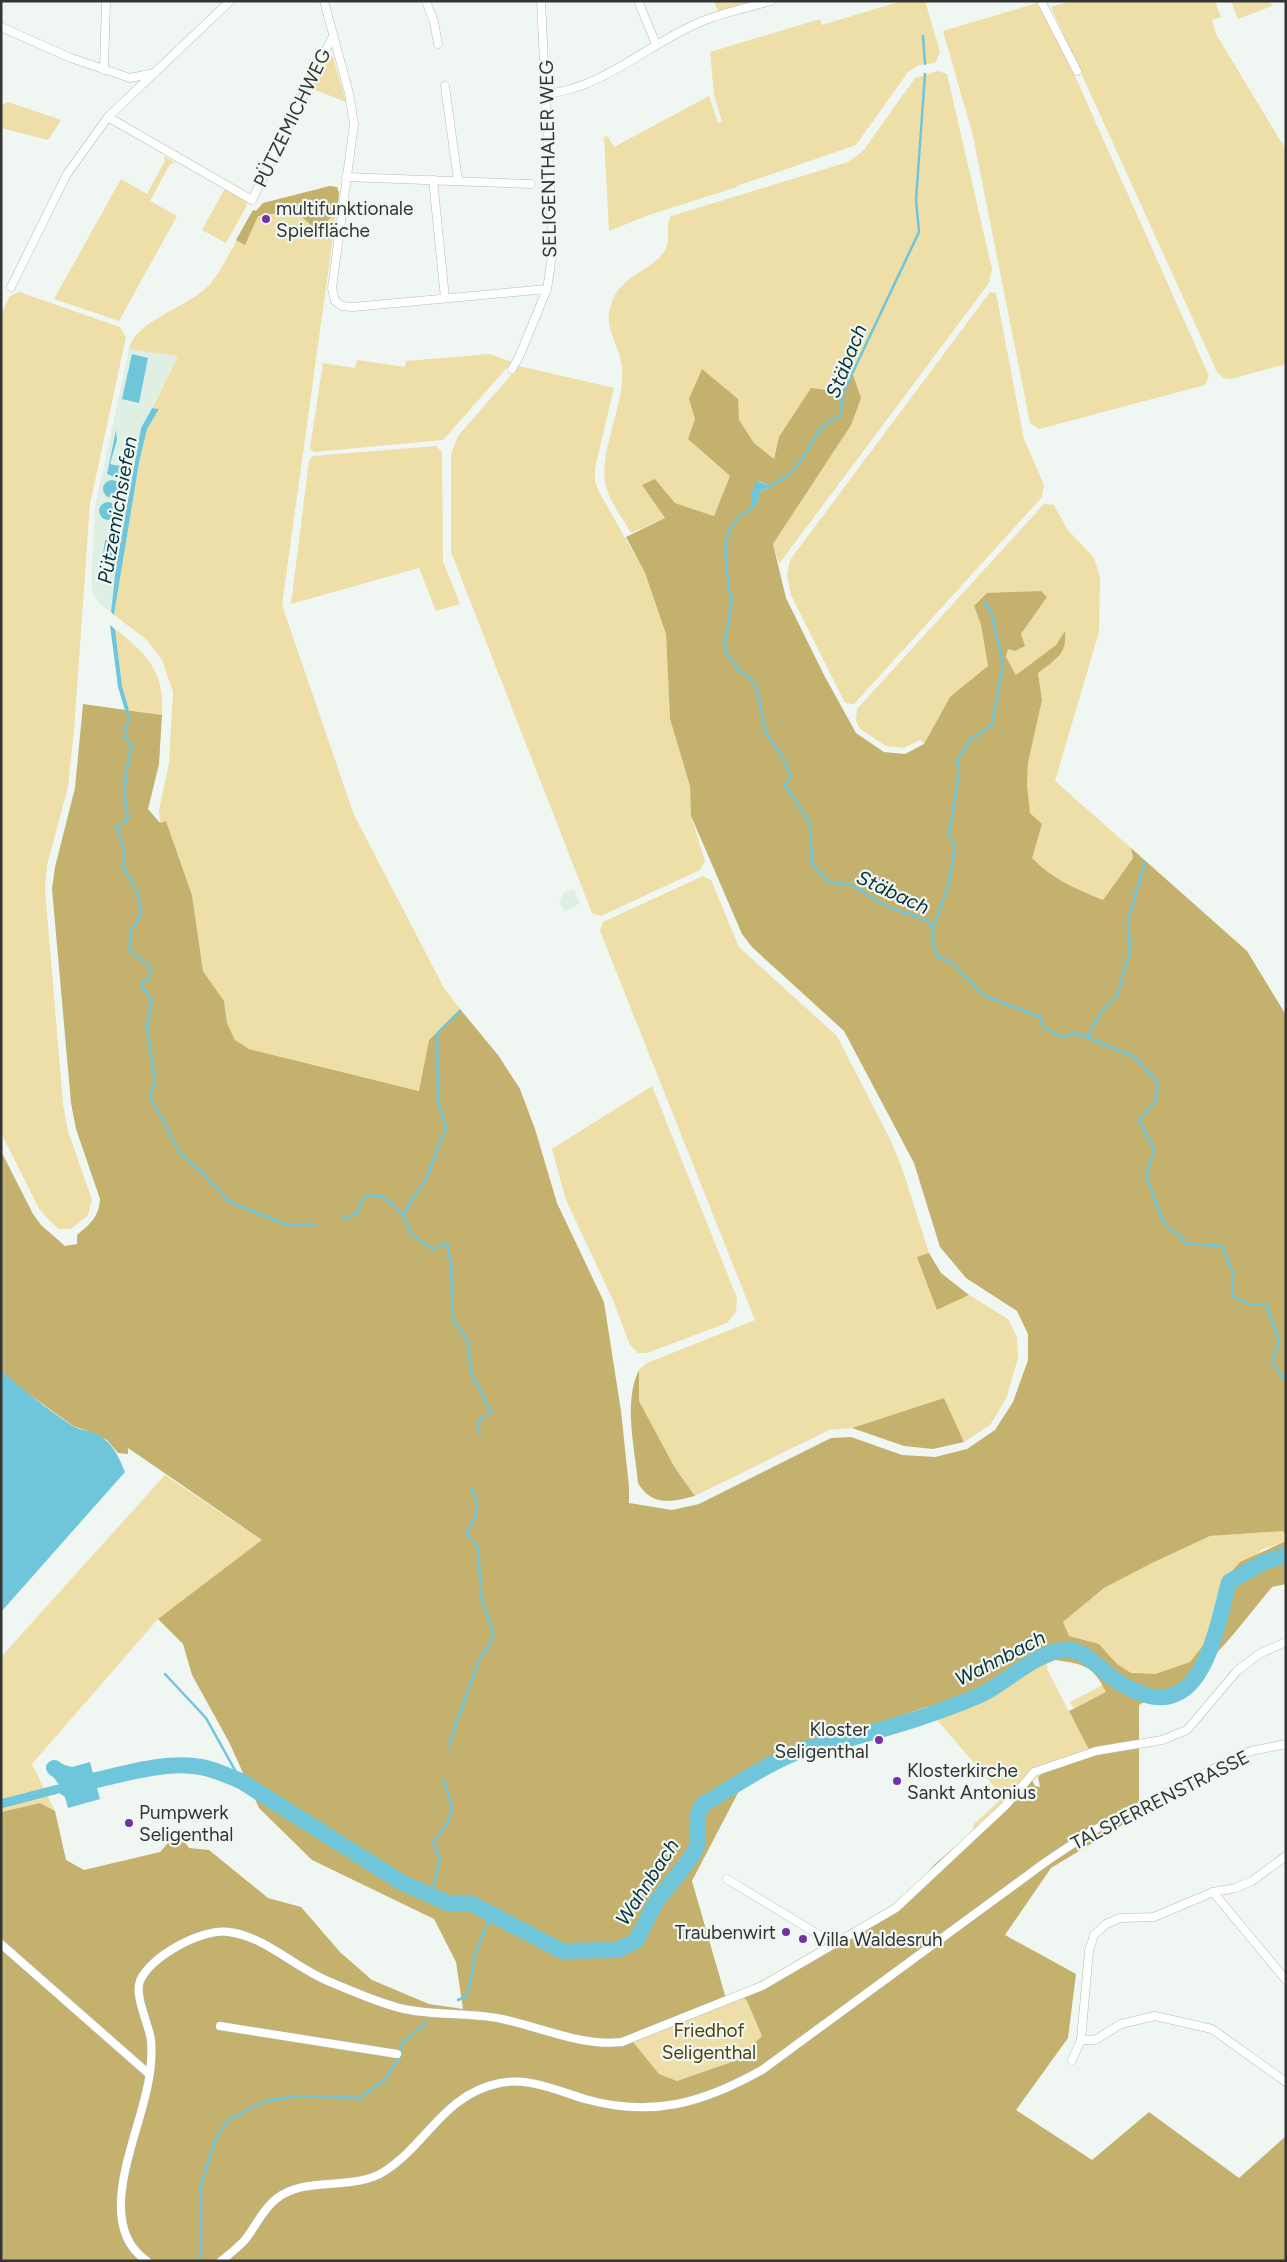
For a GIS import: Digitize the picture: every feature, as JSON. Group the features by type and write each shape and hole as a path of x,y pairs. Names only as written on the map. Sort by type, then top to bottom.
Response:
{"street":[{"path":"104,70 106,1"},
{"path":"11,286 67,174 108,118 230,1"},
{"path":"324,1 348,93 354,124 332,288 335,301 342,306 353,307 547,289"},
{"path":"426,1 434,22 438,44"},
{"name":"SELIGENTHALER WEG","path":"512,369 520,357 547,289 553,250 546,138 546,94 541,1"},
{"path":"638,1 656,44"},
{"path":"546,94 567,92 602,77 656,44 699,22 771,1"},
{"path":"1041,1 1076,71"},
{"path":"1,27 71,58 130,78 154,73"},
{"name":"PÜTZEMICHWEG","path":"108,118 252,200 333,36"},
{"path":"445,86 458,181"},
{"path":"346,177 531,184"},
{"path":"433,180 445,298"},
{"path":"146,2261 135,2253 121,2218 121,2198 128,2159 147,2094 150,2074 151,2041 139,1992 140,1981 163,1955 191,1938 203,1934 228,1932 257,1941 322,1979 405,2009 476,2014 609,2043 622,2042 762,1986 896,1908 1006,1804 1023,1782 1034,1772 1096,1751 1162,1740 1187,1730 1237,1671 1259,1654 1286,1642"},
{"name":"TALSPERRENSTRASSE","path":"221,2261 244,2241 260,2217 276,2199 293,2191 372,2178 385,2171 404,2155 446,2111 470,2095 500,2083 525,2082 587,2100 626,2106 654,2107 699,2100 732,2087 762,2070 1039,1866 1092,1831 1251,1752 1286,1744"},
{"path":"1072,2060 1081,2040 1089,1951 1094,1935 1106,1924 1120,1918 1154,1917 1213,1892 1236,1888 1252,1881 1286,1856"},
{"path":"728,1879 834,1944"},
{"path":"1213,1892 1286,1980"},
{"path":"1,1944 150,2074"},
{"path":"1081,2040 1096,2040 1120,2024 1155,2016 1212,2029 1286,2082"},
{"path":"220,2026 349,2045 396,2054"}],"shaded area":[{"path":"330,186 337,187 339,193 337,212 317,230 303,218 295,203 287,205 285,212 258,216 245,245 236,240 253,210 256,211 263,203"},
{"path":"129,349 178,355 141,428 116,566 111,612 100,604 93,594 91,583 95,507"},
{"path":"702,369 738,399 739,420 754,443 774,459 779,437 811,388 841,392 853,375 861,398 851,425 773,544 786,598 824,675 856,733 884,752 905,754 924,744 950,697 988,666 981,625 974,606 987,593 1041,591 1047,597 1021,634 1025,646 1015,651 1008,649 1006,657 1016,675 1056,645 1065,631 1064,646 1059,656 1038,673 1042,700 1028,763 1027,784 1030,813 1042,824 1032,858 1056,878 1103,900 1133,858 1131,848 1247,951 1286,1015 1286,1538 1283,1531 1210,1536 1104,1588 1063,1622 1069,1636 1099,1644 1117,1664 1131,1673 1155,1674 1190,1662 1204,1644 1226,1578 1240,1562 1286,1541 1286,1584 1272,1587 1229,1639 1193,1676 1175,1688 1139,1705 1139,1815 1051,1868 1005,1935 1076,1974 1068,2038 1016,2110 1092,2160 1149,2112 1239,2178 1286,2136 1286,2261 1,2261 1,1812 40,1803 55,1811 66,1860 84,1870 160,1852 167,1844 181,1837 189,1848 209,1850 268,1898 301,1907 340,1952 372,1980 429,2004 463,2009 456,1962 434,1919 312,1860 259,1808 229,1742 192,1675 183,1644 158,1619 262,1540 128,1448 128,1454 118,1453 107,1440 94,1433 73,1426 19,1387 1,1370 1,1151 33,1214 41,1225 65,1246 77,1244 77,1235 93,1220 98,1211 100,1199 76,1129 71,1103 52,889 55,867 75,788 83,704 162,715 159,764 148,809 160,823 166,821 192,895 203,971 224,1001 227,1023 235,1040 249,1049 419,1091 429,1040 460,1009 498,1055 520,1089 535,1129 557,1203 604,1302 621,1411 629,1503 672,1510 699,1504 831,1438 851,1437 902,1455 935,1457 967,1449 995,1430 1013,1402 1028,1360 1028,1334 1017,1311 966,1278 940,1247 914,1163 844,1031 752,947 742,934 691,816 690,786 670,719 666,634 645,573 626,537 665,518 642,485 655,479 675,503 714,516 730,476 688,439 695,419 689,399","holes":["759,481 772,487 761,491 755,507","1055,1660 1086,1667 1092,1671 1106,1692 1069,1711 1089,1750 1059,1759 1038,1777 1040,1787 1035,1786 1032,1780 935,1864 916,1887 900,1901 758,1983 742,1996 747,2001 762,2036 737,2060 677,2081 659,2074 631,2039 727,2002 692,1881 739,1791 801,1751 926,1707 953,1704"]},
{"path":"574,889 580,903 565,912 559,903 563,893"},
{"path":"929,1253 941,1273 969,1295 937,1310 917,1257"},
{"path":"639,1370 639,1401 675,1468 695,1496 663,1501 650,1496 638,1483 631,1411 634,1383"},
{"path":"944,1398 964,1442 933,1449 904,1446 852,1428"}],"green space":[{"path":"714,1 754,1 718,12"},
{"path":"902,1 925,1 940,52 935,63 919,65 908,72 856,145 737,187 649,215 609,231 604,137 607,136 614,147 709,96 718,123 722,122 714,95 710,52 820,19 822,25"},
{"path":"1071,1 1215,1 1221,17 1212,20 1216,34 1286,150 1286,364 1231,379 1223,378 1217,372 1051,7"},
{"path":"1231,1 1270,1 1272,6 1238,19"},
{"path":"1037,3 1075,76 1209,376 1205,385 1039,429 1030,423 973,136 943,31"},
{"path":"326,56 333,57 346,102 310,88"},
{"path":"938,71 947,74 992,269 989,283 779,564 773,544 803,498 852,375 841,392 779,437 774,459 754,443 739,420 689,399 696,419 688,439 730,476 714,516 675,503 655,479 642,485 665,518 631,533 612,501 604,477 608,447 622,382 621,360 609,323 610,308 614,297 627,281 650,265 664,252 671,216 848,162 863,151 915,78"},
{"path":"8,102 61,120 48,140 1,128 1,106"},
{"path":"164,156 176,163 170,164 150,201 177,216 119,321 54,299 121,179 147,194 165,161"},
{"path":"330,186 337,187 339,193 282,605 354,815 444,988 460,1009 429,1040 420,1091 249,1049 235,1040 227,1023 224,1001 203,971 192,895 166,821 160,823 159,810 169,763 173,692 162,660 147,640 114,615 139,463 147,429 159,409 152,408 178,356 129,349 134,339 142,329 153,321 191,299 211,283 253,210 256,211 263,203"},
{"path":"225,188 246,200 247,205 226,243 202,230"},
{"path":"19,292 120,327 126,337 90,504 74,730 68,787 47,865 45,889 63,1104 68,1131 92,1200 88,1215 71,1229 58,1229 39,1209 1,1133 1,314 10,296"},
{"path":"990,292 996,293 1024,439 1044,485 1042,497 854,704 845,703 791,595 787,574 790,560"},
{"path":"489,354 512,362 443,440 314,452 310,448 323,363 355,368 357,360 405,367 406,361"},
{"path":"519,366 614,388 595,468 595,481 599,492 645,573 666,634 670,719 690,786 691,816 705,861 700,870 601,916 592,913 451,552 451,454 458,436"},
{"path":"436,446 442,452 443,561 460,604 436,611 419,568 291,604 309,461 313,456"},
{"path":"1044,504 1054,505 1067,529 1094,558 1100,577 1099,632 1055,781 1131,848 1133,858 1103,900 1056,878 1031,858 1042,824 1030,813 1027,784 1028,763 1042,700 1038,672 1058,658 1065,632 1056,645 1016,675 1006,657 1008,649 1047,597 974,606 981,625 988,667 950,697 924,744 920,740 904,748 886,746 860,729 856,721 857,709"},
{"path":"115,629 136,647 152,665 160,687 162,715 129,710 122,686"},
{"path":"703,876 711,880 739,947 837,1036 890,1139 902,1168 929,1253 918,1257 938,1310 969,1295 1008,1319 1017,1337 1018,1358 1006,1399 990,1425 964,1442 944,1398 852,1428 829,1430 695,1496 675,1468 639,1401 639,1370 647,1363 755,1320 600,931 603,922"},
{"path":"652,1086 737,1298 736,1312 727,1323 647,1353 638,1353 630,1345 613,1300 566,1200 552,1149"},
{"path":"165,1475 263,1541 158,1619 32,1764 55,1811 40,1803 1,1812 1,1657"},
{"path":"1283,1531 1286,1541 1261,1550 1215,1613 1204,1644 1190,1662 1155,1674 1131,1674 1117,1664 1099,1644 1068,1636 1063,1622 1104,1588 1152,1563 1210,1536"},
{"path":"1047,1663 1047,1669 1089,1750 1059,1759 973,1830 974,1824 1003,1797 926,1707 953,1704"},
{"path":"1103,1685 1107,1692 1074,1708 1070,1702"},
{"name":"Friedhof Seligenthal","path":"742,1996 747,2001 763,2036 737,2060 677,2081 659,2074 631,2038"}],"water":[{"path":"132,354 148,358 139,403 122,399"},
{"path":"152,408 159,409 147,429 139,463 114,615 111,612 116,566 141,428"},
{"path":"116,430 117,440 110,464 124,467 124,478 117,478 107,474"},
{"path":"112,480 118,483 121,489 118,495 112,498 106,495 103,489 106,483"},
{"path":"758,481 772,487 761,491 755,508 752,505 752,491"},
{"path":"108,502 114,505 117,511 114,517 108,520 102,517 99,511 102,505"},
{"path":"105,540 117,541 114,564 102,563"},
{"path":"110,625 115,629 122,686 129,710 125,710 118,687"},
{"path":"1,1370 35,1399 71,1425 99,1435 109,1443 125,1472 1,1612"},
{"path":"90,1762 100,1799 68,1808 65,1797 59,1793 48,1796 46,1789 59,1785 51,1773 58,1763 72,1767"}],"waterway":[{"name":"Stäbach","path":"923,36 925,64"},
{"name":"Stäbach","path":"767,487 787,476 800,461 823,426 840,416 843,393 919,232 916,200 925,74"},
{"name":"Stäbach","path":"754,503 753,507 741,515 733,524 728,533 726,553 729,590 732,598 724,649 739,670 756,684 765,731 786,763 791,777 785,785 810,823 812,863 828,882 851,885 888,907 928,921 933,929 933,943 938,957 953,963 983,995 1040,1017 1043,1027 1062,1037 1077,1033 1135,1057 1157,1079 1157,1099 1139,1121 1154,1149 1146,1175 1164,1223 1188,1244 1222,1246 1233,1273 1232,1296 1248,1304 1267,1305 1279,1341 1272,1362 1286,1382"},
{"path":"933,929 949,883 955,846 949,835 959,773 957,760 970,740 992,725 1003,665 991,611 985,603"},
{"name":"Pützemichsiefen","path":"126,708 129,719 124,735 132,747 125,782 128,818 117,827 125,855 123,866 138,895 141,914 130,933 130,951 149,966 152,973 141,985 152,1000 147,1027 155,1082 150,1096 179,1152 206,1176 228,1201 287,1225 314,1225"},
{"path":"1087,1037 1101,1012 1117,996 1130,950 1128,920 1145,862"},
{"path":"403,1215 427,1177 446,1127 438,1101 437,1034 460,1011"},
{"name":"Pützemichsiefen","path":"342,1219 356,1214 363,1198 375,1195 389,1201 403,1215 411,1234 433,1249 447,1243 451,1263 453,1320 467,1339 472,1375 491,1411 479,1421 479,1433"},
{"name":"Pützemichsiefen","path":"450,1748 451,1737 480,1658 491,1643 493,1633 481,1597 478,1547 466,1533 477,1511 476,1501 471,1488"},
{"name":"Wahnbach","path":"54,1768 78,1784 154,1767 186,1765 211,1769 241,1781 401,1882 448,1903 470,1903 562,1951 617,1950 636,1941 656,1902 690,1859 697,1846 698,1815 702,1805 752,1775 805,1749 831,1744 889,1727 961,1703 988,1691 1032,1662 1053,1652 1071,1650 1083,1654 1116,1680 1142,1694 1160,1697 1178,1693 1189,1685 1206,1659 1229,1582 1262,1563 1286,1555"},
{"path":"165,1674 206,1718 241,1781"},
{"name":"Pützemichsiefen","path":"431,1896 440,1859 433,1843 445,1827 451,1814 450,1800 443,1780"},
{"path":"1,1804 58,1789"},
{"path":"458,2000 467,1996 476,1951 491,1915"},
{"path":"201,2261 201,2184 217,2136 229,2119 266,2101 297,2096 360,2098 384,2080 400,2057 401,2044 427,2022"}],"place":[{"name":"multifunktionale Spielfläche","path":"266,219"},
{"name":"Kloster Seligenthal","path":"879,1740"},
{"name":"Klosterkirche Sankt Antonius","path":"897,1781"},
{"name":"Pumpwerk Seligenthal","path":"129,1823"},
{"name":"Traubenwirt","path":"786,1932"},
{"name":"Villa Waldesruh","path":"803,1939"}]}
